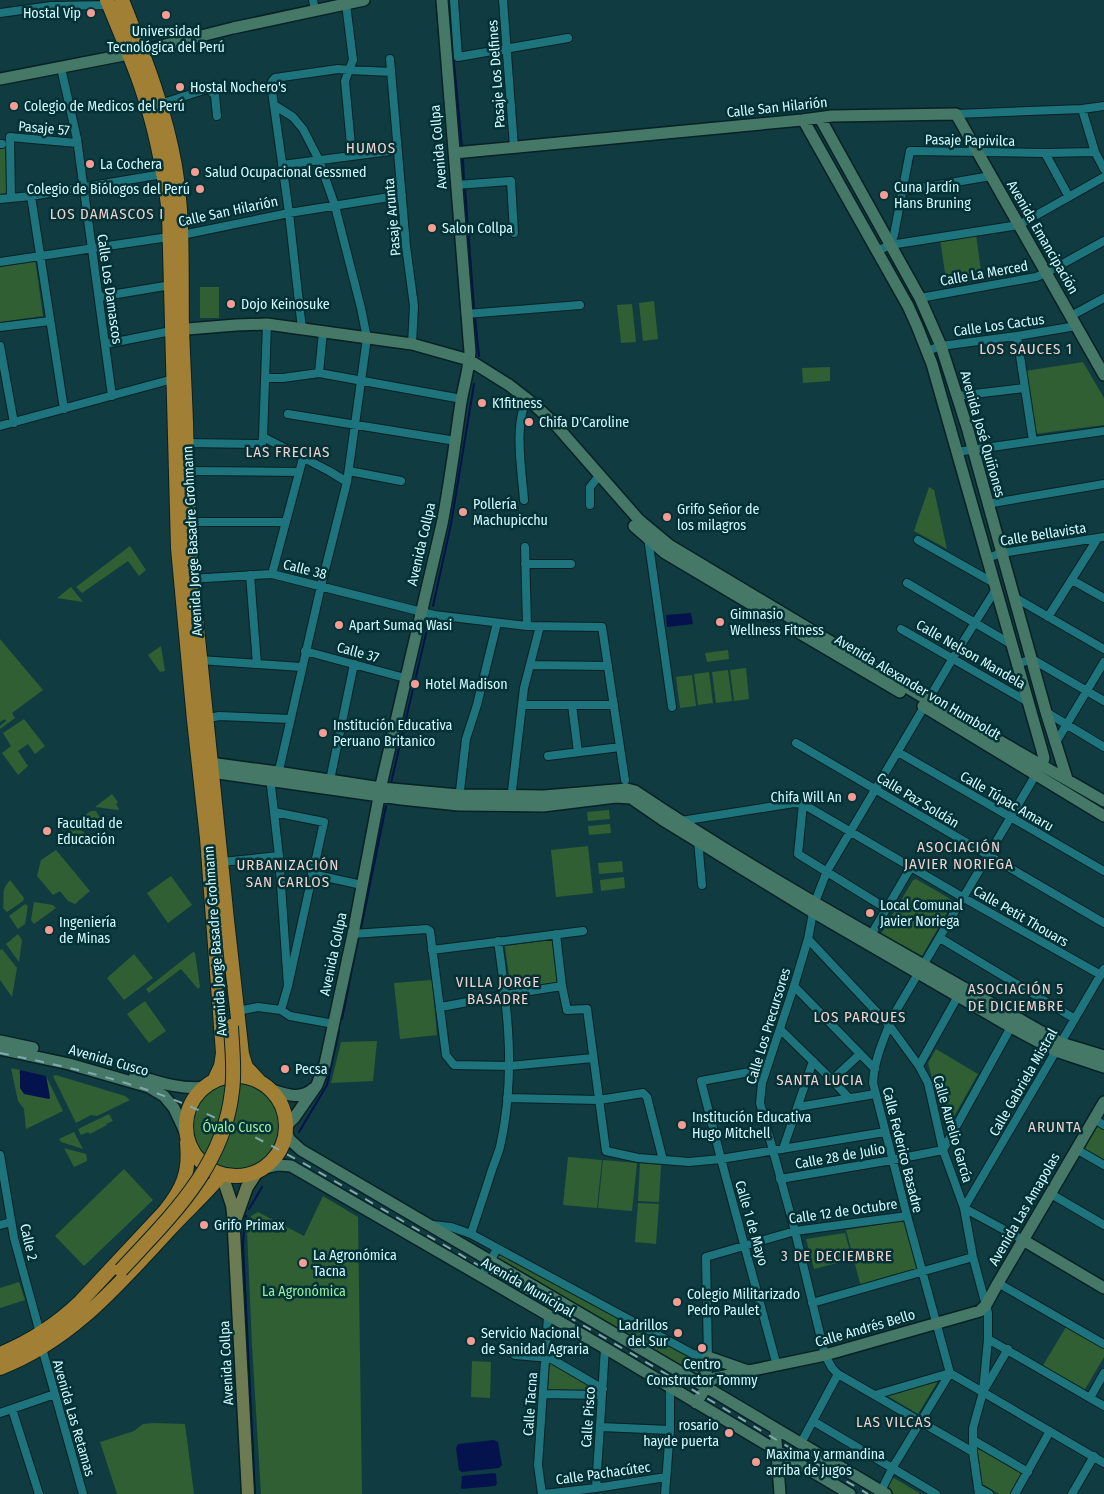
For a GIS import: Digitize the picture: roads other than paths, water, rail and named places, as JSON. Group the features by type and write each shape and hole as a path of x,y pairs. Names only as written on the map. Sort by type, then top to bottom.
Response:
{"highway":[{"name":"Avenida Jorge Basadre Grohmann","path":"115,2 135,52 160,104 175,166 180,198 171,285 177,330 186,443 188,522 186,579 200,719 207,838 220,923 238,1011 243,1060 249,1071 260,1082"},
{"name":"Avenida Jorge Basadre Grohmann","path":"135,52 176,236 177,330 173,379 177,523 200,660 200,719 211,767 222,862 220,923 224,1052 221,1066 210,1084"},
{"path":"85,1307 181,1204 203,1174 215,1152 224,1128 232,1092 233,1066 231,1026 220,923"},
{"path":"0,1368 28,1356 63,1334 175,1198 186,1176 189,1155 187,1136 186,1123 190,1106 199,1092 210,1084 233,1076 252,1078 272,1090 281,1103 286,1117 284,1142 276,1157 261,1170 244,1176 222,1175 205,1167 190,1146 187,1136"},
{"path":"1,1351 40,1333 69,1312 85,1307 109,1294 222,1175"}],"main road":[{"path":"233,1230 237,1211 247,1187 261,1170"},
{"name":"Avenida Collpa","path":"222,1175 232,1205 248,1494"}],"street":[{"path":"0,79 135,52 233,28 314,5 346,4 364,0"},
{"name":"Avenida Collpa","path":"286,1128 317,1085 325,1064 380,792 442,524 469,363 470,352 442,0"},
{"path":"454,0 458,57 568,38"},
{"name":"Pasaje Los Delfines","path":"503,0 514,147"},
{"path":"0,13 51,6 115,2"},
{"path":"346,4 353,60 345,81 352,156"},
{"name":"Pasaje Arunta","path":"390,59 414,306 412,344"},
{"name":"Calle Los Damascos","path":"61,68 77,144 112,396"},
{"path":"302,329 289,214 271,84 275,78 338,69 391,72"},
{"path":"160,104 209,90 215,95 217,116"},
{"path":"274,105 293,117 303,129 319,160 335,206 367,338 347,482 305,651 280,766 271,786 288,986"},
{"name":"Calle San Hilarión","path":"454,153 832,116 956,114 1082,109 1104,106"},
{"path":"1082,109 1095,152 1104,169"},
{"name":"Avenida Emancipación","path":"956,114 1104,374"},
{"name":"Avenida José Quiñones","path":"820,118 920,298 941,346 1002,553 1055,744 1067,779"},
{"path":"802,120 806,123 908,306 932,364 1044,758 1042,765"},
{"name":"Pasaje 57","path":"12,198 10,137 77,144"},
{"path":"282,165 398,150"},
{"name":"Pasaje Papivilca","path":"890,245 894,235 910,152 1095,152"},
{"path":"1045,153 1069,198"},
{"path":"0,200 163,174"},
{"path":"903,191 991,176"},
{"path":"877,251 890,245 1019,225 1104,177"},
{"path":"456,185 511,181 514,233"},
{"name":"Calle San Hilarión","path":"0,262 176,236 402,195"},
{"path":"31,196 64,409"},
{"name":"Calle La Merced","path":"920,298 1036,277 1104,241"},
{"path":"99,297 171,285"},
{"name":"Calle Los Cactus","path":"926,351 941,346 1017,336 1074,321 1104,298"},
{"path":"466,314 580,305"},
{"path":"0,327 50,321"},
{"path":"186,443 262,444 267,324"},
{"name":"Avenida Alexander von Humboldt","path":"106,344 177,330 267,324 412,344 469,363 509,385 554,423 597,478 635,517 650,536 685,555 783,618 926,704 1036,775 1104,816"},
{"path":"319,374 323,332"},
{"path":"1017,336 1033,441"},
{"path":"0,346 14,423"},
{"path":"265,378 319,374 462,399"},
{"path":"0,426 173,379"},
{"path":"957,396 1025,388"},
{"path":"524,500 520,419 526,401"},
{"path":"288,414 456,441"},
{"path":"956,452 1104,431"},
{"path":"263,437 347,482"},
{"path":"272,574 303,458"},
{"path":"349,471 401,481"},
{"path":"187,472 299,472"},
{"path":"590,504 590,487 597,478"},
{"path":"987,504 1104,484"},
{"path":"188,522 286,522"},
{"path":"650,536 672,707"},
{"path":"1048,617 1101,538"},
{"name":"Calle Bellavista","path":"987,558 1002,553 1101,538"},
{"path":"918,540 995,586"},
{"path":"524,547 527,626"},
{"path":"525,564 571,564"},
{"name":"Calle 38","path":"186,579 272,574 442,616 527,626 602,627 608,666"},
{"path":"250,575 257,664"},
{"path":"1072,580 1104,598"},
{"path":"907,583 1011,644"},
{"path":"808,939 814,907 827,871 995,586"},
{"path":"1014,597 1104,649"},
{"path":"459,800 466,739 478,704 497,623"},
{"path":"511,801 524,688 540,626"},
{"name":"Calle Nelson Mandela","path":"901,629 1028,702"},
{"name":"Calle 37","path":"305,651 405,678"},
{"path":"1017,664 1032,659 1104,701"},
{"path":"200,660 302,667"},
{"path":"1055,744 1104,662"},
{"path":"329,784 354,664"},
{"path":"530,665 608,666 625,780"},
{"path":"572,704 578,752"},
{"name":"Avenida Alexander von Humboldt","path":"926,704 1042,765 1104,801"},
{"path":"522,705 614,705"},
{"path":"1046,712 1104,747"},
{"path":"200,719 219,716 290,720"},
{"name":"Calle Paz Soldán","path":"796,743 1104,923"},
{"path":"548,756 620,747"},
{"name":"Calle Túpac Amaru","path":"898,752 1104,871"},
{"name":"Calle Federico Basadre","path":"950,1373 875,1094 873,1083 875,1069 893,1016 1042,765"},
{"path":"211,767 380,792 410,800 511,801 542,806 624,797 636,801 663,820 698,836 814,907 1058,1047 1104,1056"},
{"path":"511,801 544,796 627,789 635,791 681,821 698,836 702,885"},
{"path":"681,821 794,803 803,804 798,854 887,909"},
{"name":"Calle Petit Thouars","path":"803,804 964,898 1102,972"},
{"path":"274,812 324,822 281,1010"},
{"path":"222,862 278,856"},
{"path":"872,935 911,867"},
{"path":"312,874 362,885"},
{"path":"814,907 872,935 958,996 1011,1027 1104,1067"},
{"path":"352,934 427,929 431,933 446,1055 454,1066 510,1066 594,1058"},
{"path":"432,950 583,931"},
{"path":"556,934 562,986 567,1010 587,1009 606,1151 638,1158 689,1162 721,1159 885,1132"},
{"path":"940,938 1075,1019"},
{"name":"Calle Los Precursores","path":"808,939 766,1069 760,1091 760,1103 795,1231 825,1356 838,1374 973,1452"},
{"name":"Calle Aurelio García","path":"808,939 889,1025 919,1066 928,1083 943,1150 964,1208 973,1257 988,1313 988,1339 982,1392 972,1440 978,1491"},
{"path":"471,1234 500,1147 510,1066 506,995 498,942"},
{"name":"Calle Gabriela Mistral","path":"964,1208 1102,972"},
{"path":"441,1007 562,986"},
{"path":"794,986 875,1069"},
{"path":"919,1066 958,996"},
{"path":"238,1011 258,1007 281,1010 290,1016 334,1024"},
{"path":"943,1150 1011,1027"},
{"path":"780,1030 849,1098"},
{"name":"Avenida Cusco","path":"0,1041 37,1048 182,1088 210,1084"},
{"name":"Avenida Cusco","path":"0,1049 69,1064 148,1087 164,1096 174,1108 187,1136"},
{"path":"832,1080 860,1054"},
{"path":"783,1148 813,1062"},
{"name":"Calle 1 de Mayo","path":"766,1069 701,1081 777,1366"},
{"path":"272,1090 299,1096 317,1085"},
{"path":"507,1098 599,1100 641,1093 646,1095 663,1160"},
{"path":"798,1107 875,1094"},
{"name":"Avenida Las Amapolas","path":"986,1305 1076,1149 1099,1122 1104,1102"},
{"name":"Avenida Municipal","path":"286,1128 289,1139 301,1150 883,1492"},
{"path":"1076,1149 1104,1165"},
{"name":"Calle 28 de Julio","path":"780,1179 943,1150"},
{"name":"Calle 2","path":"0,1155 2,1181 14,1238 40,1333"},
{"name":"Avenida Municipal","path":"261,1170 278,1165 291,1166 605,1348 850,1494"},
{"path":"1051,1194 1104,1225"},
{"path":"964,1208 1104,1288"},
{"name":"Calle 12 de Octubre","path":"703,1385 708,1357 706,1257 795,1231 907,1216"},
{"path":"0,1225 12,1222"},
{"name":"Avenida Municipal","path":"429,1225 451,1227 471,1234 693,1354 708,1357"},
{"path":"481,1277 497,1248"},
{"path":"812,1303 973,1257"},
{"path":"998,1283 1104,1344"},
{"name":"Calle Andrés Bello","path":"696,1403 703,1385 715,1378 825,1356 980,1311 986,1305"},
{"name":"Calle Tacna","path":"543,1494 538,1465 548,1316"},
{"path":"988,1339 1104,1406"},
{"name":"Avenida Las Retamas","path":"42,1348 83,1494"},
{"name":"Calle Pisco","path":"596,1488 605,1348"},
{"path":"982,1392 1008,1349"},
{"path":"515,1355 550,1358 602,1392"},
{"name":"Calle Andrés Bello","path":"708,1357 748,1371"},
{"path":"665,1494 670,1430 670,1387 680,1372"},
{"path":"883,1492 893,1467 950,1373"},
{"path":"875,1395 950,1373 1104,1463"},
{"path":"1090,1398 1104,1373"},
{"path":"800,1443 838,1374"},
{"path":"544,1394 602,1392"},
{"path":"0,1413 55,1394"},
{"path":"12,1409 39,1494"},
{"path":"813,1421 936,1494"},
{"path":"600,1427 670,1430"},
{"path":"776,1429 780,1494"},
{"path":"1015,1494 1050,1431"},
{"path":"972,1440 1028,1472"},
{"path":"1072,1494 1094,1456"},
{"name":"Calle Pachacútec","path":"543,1494 666,1477"},
{"path":"978,1491 989,1494"}],"waterway":[{"path":"448,0 462,147"},
{"path":"463,160 464,183"},
{"path":"465,188 474,308"},
{"path":"475,318 479,356"},
{"path":"433,606 451,524 474,384"},
{"path":"391,783 428,625"},
{"path":"361,928 386,806"},
{"path":"342,1019 358,939"},
{"path":"299,1132 327,1085 339,1030"},
{"path":"249,1209 262,1187"},
{"path":"246,1216 243,1246 255,1494"}],"railway":[{"path":"0,1053 120,1081 189,1106 255,1137 609,1341 868,1494"}],"place":[{"name":"Hostal Vip","path":"91,13"},
{"name":"Universidad Tecnológica del Perú","path":"166,15"},
{"name":"Hostal Nochero's","path":"180,87"},
{"name":"Colegio de Medicos del Perú","path":"14,106"},
{"name":"La Cochera","path":"90,164"},
{"name":"Salud Ocupacional Gessmed","path":"195,172"},
{"name":"Colegio de Biólogos del Perú","path":"200,189"},
{"name":"Cuna Jardín Hans Bruning","path":"884,195"},
{"name":"Salon Collpa","path":"432,228"},
{"name":"Dojo Keinosuke","path":"231,304"},
{"name":"K1fitness","path":"482,403"},
{"name":"Chifa D'Caroline","path":"529,422"},
{"name":"Pollería Machupicchu","path":"463,512"},
{"name":"Grifo Señor de los milagros","path":"667,517"},
{"name":"Gimnasio Wellness Fitness","path":"720,622"},
{"name":"Apart Sumaq Wasi","path":"339,625"},
{"name":"Hotel Madison","path":"415,684"},
{"name":"Institución Educativa Peruano Britanico","path":"323,733"},
{"name":"Chifa Will An","path":"852,797"},
{"name":"Facultad de Educación","path":"47,831"},
{"name":"Local Comunal Javier Noriega","path":"870,913"},
{"name":"Ingeniería de Minas","path":"49,930"},
{"name":"Pecsa","path":"285,1069"},
{"name":"Institución Educativa Hugo Mitchell","path":"682,1125"},
{"name":"Grifo Primax","path":"204,1225"},
{"name":"La Agronómica Tacna","path":"303,1263"},
{"name":"Colegio Militarizado Pedro Paulet","path":"677,1302"},
{"name":"Ladrillos del Sur","path":"678,1333"},
{"name":"Servicio Nacional de Sanidad Agraria","path":"471,1341"},
{"name":"Centro Constructor Tommy","path":"702,1348"},
{"name":"rosario hayde puerta","path":"729,1433"},
{"name":"Maxima y armandina arriba de jugos","path":"756,1462"}],"district":[{"name":"HUMOS","path":"371,148"},
{"name":"LOS DAMASCOS I","path":"107,214"},
{"name":"LOS SAUCES 1","path":"1026,349"},
{"name":"LAS FRECIAS","path":"288,452"},
{"name":"ASOCIACIÓN JAVIER NORIEGA","path":"959,856"},
{"name":"URBANIZACIÓN SAN CARLOS","path":"288,874"},
{"name":"VILLA JORGE BASADRE","path":"498,990"},
{"name":"ASOCIACIÓN 5 DE DICIEMBRE","path":"1016,998"},
{"name":"LOS PARQUES","path":"860,1017"},
{"name":"SANTA LUCIA","path":"820,1080"},
{"name":"ARUNTA","path":"1055,1127"},
{"name":"3 DE DECIEMBRE","path":"837,1256"},
{"name":"LAS VILCAS","path":"894,1422"}],"park label":[{"name":"Óvalo Cusco","path":"237,1127"},
{"name":"La Agronómica","path":"304,1291"}]}
